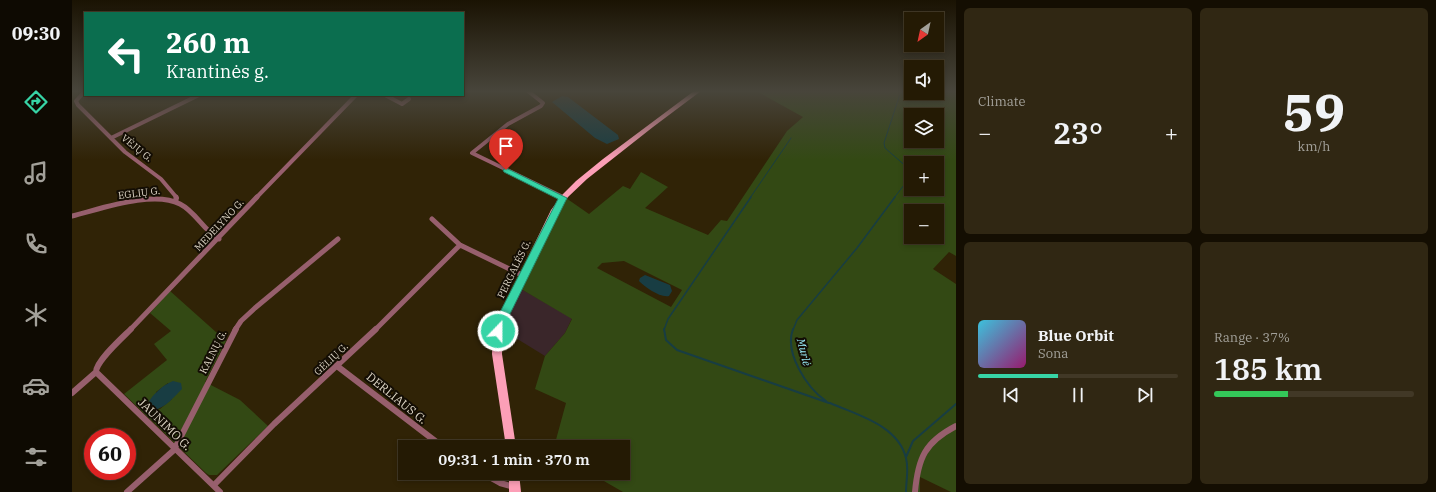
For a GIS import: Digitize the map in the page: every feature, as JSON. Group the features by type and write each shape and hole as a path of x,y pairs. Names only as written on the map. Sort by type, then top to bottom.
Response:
{"main road":[{"name":"PERGALĖS G.","path":"510,440 497,346 502,320 563,198 577,184 667,114"},
{"path":"514,480 515,490"}],"street":[{"name":"VĖJŲ G.","path":"87,114 125,152 161,179 174,195 177,200 176,202"},
{"path":"111,138 160,114"},
{"name":"MEDELYNO G.","path":"96,370 109,352 219,239 287,164 337,114"},
{"path":"526,114 508,124 472,153 563,198"},
{"name":"EGLIŲ G.","path":"72,216 114,206 160,198 176,202 185,207 219,239"},
{"path":"432,219 460,245 524,276"},
{"name":"KALNŲ G.","path":"127,492 174,450 230,338 242,321 255,308 338,239"},
{"name":"GĖLIŲ G.","path":"214,485 274,424 337,366 460,245"},
{"name":"DERLIAUS G.","path":"337,366 361,382 409,423 433,440"},
{"path":"72,393 96,370"},
{"name":"JAUNIMO G.","path":"96,370 174,450 220,492"},
{"path":"915,492 918,464 926,446 941,433 956,426"},
{"path":"495,480 515,490"}],"shaded area":[{"path":"521,289 572,318 565,333 545,356 501,329"}],"green space":[{"path":"798,114 904,114 904,148 944,148 944,114 956,114 956,256 949,252 933,269 956,284 956,492 951,492 920,477 920,492 623,492 602,480 630,480 630,440 556,440 566,403 535,389 545,356 565,333 572,319 521,289 559,209 566,198 589,214 623,186 630,189 641,172 668,187 645,208 708,235 721,220 727,221 787,131 803,117","holes":["624,261 682,290 671,307 597,268 602,263"]},
{"path":"170,291 226,341 205,382 240,400 268,426 217,475 209,475 206,473 124,394 167,360 154,344 171,331 150,313","holes":["168,383 172,399 160,409 155,410 156,392"]}],"water":[{"path":"566,114 590,114 618,135 619,139 607,144 595,138"},
{"path":"645,275 670,285 672,291 669,296 657,294 639,281 640,278"},
{"path":"173,381 181,383 182,389 166,404 155,410 148,403 159,390"}],"waterway":[{"name":"Murlė","path":"893,114 884,143 885,148 904,165"},
{"path":"750,198 791,138"},
{"name":"Murlė","path":"894,198 904,185"},
{"path":"664,330 668,319 751,197"},
{"name":"Murlė","path":"793,330 797,320 857,248 895,197"},
{"name":"Murlė","path":"793,329 791,338 794,359 805,379 826,401"},
{"path":"664,330 666,340 677,350 829,403"},
{"name":"Murlė","path":"830,403 864,417 886,429 895,437 902,447 907,462 906,492"},
{"path":"906,457 913,441 956,404"}],"route":[{"path":"498,331 502,320 563,198 506,170"}]}
